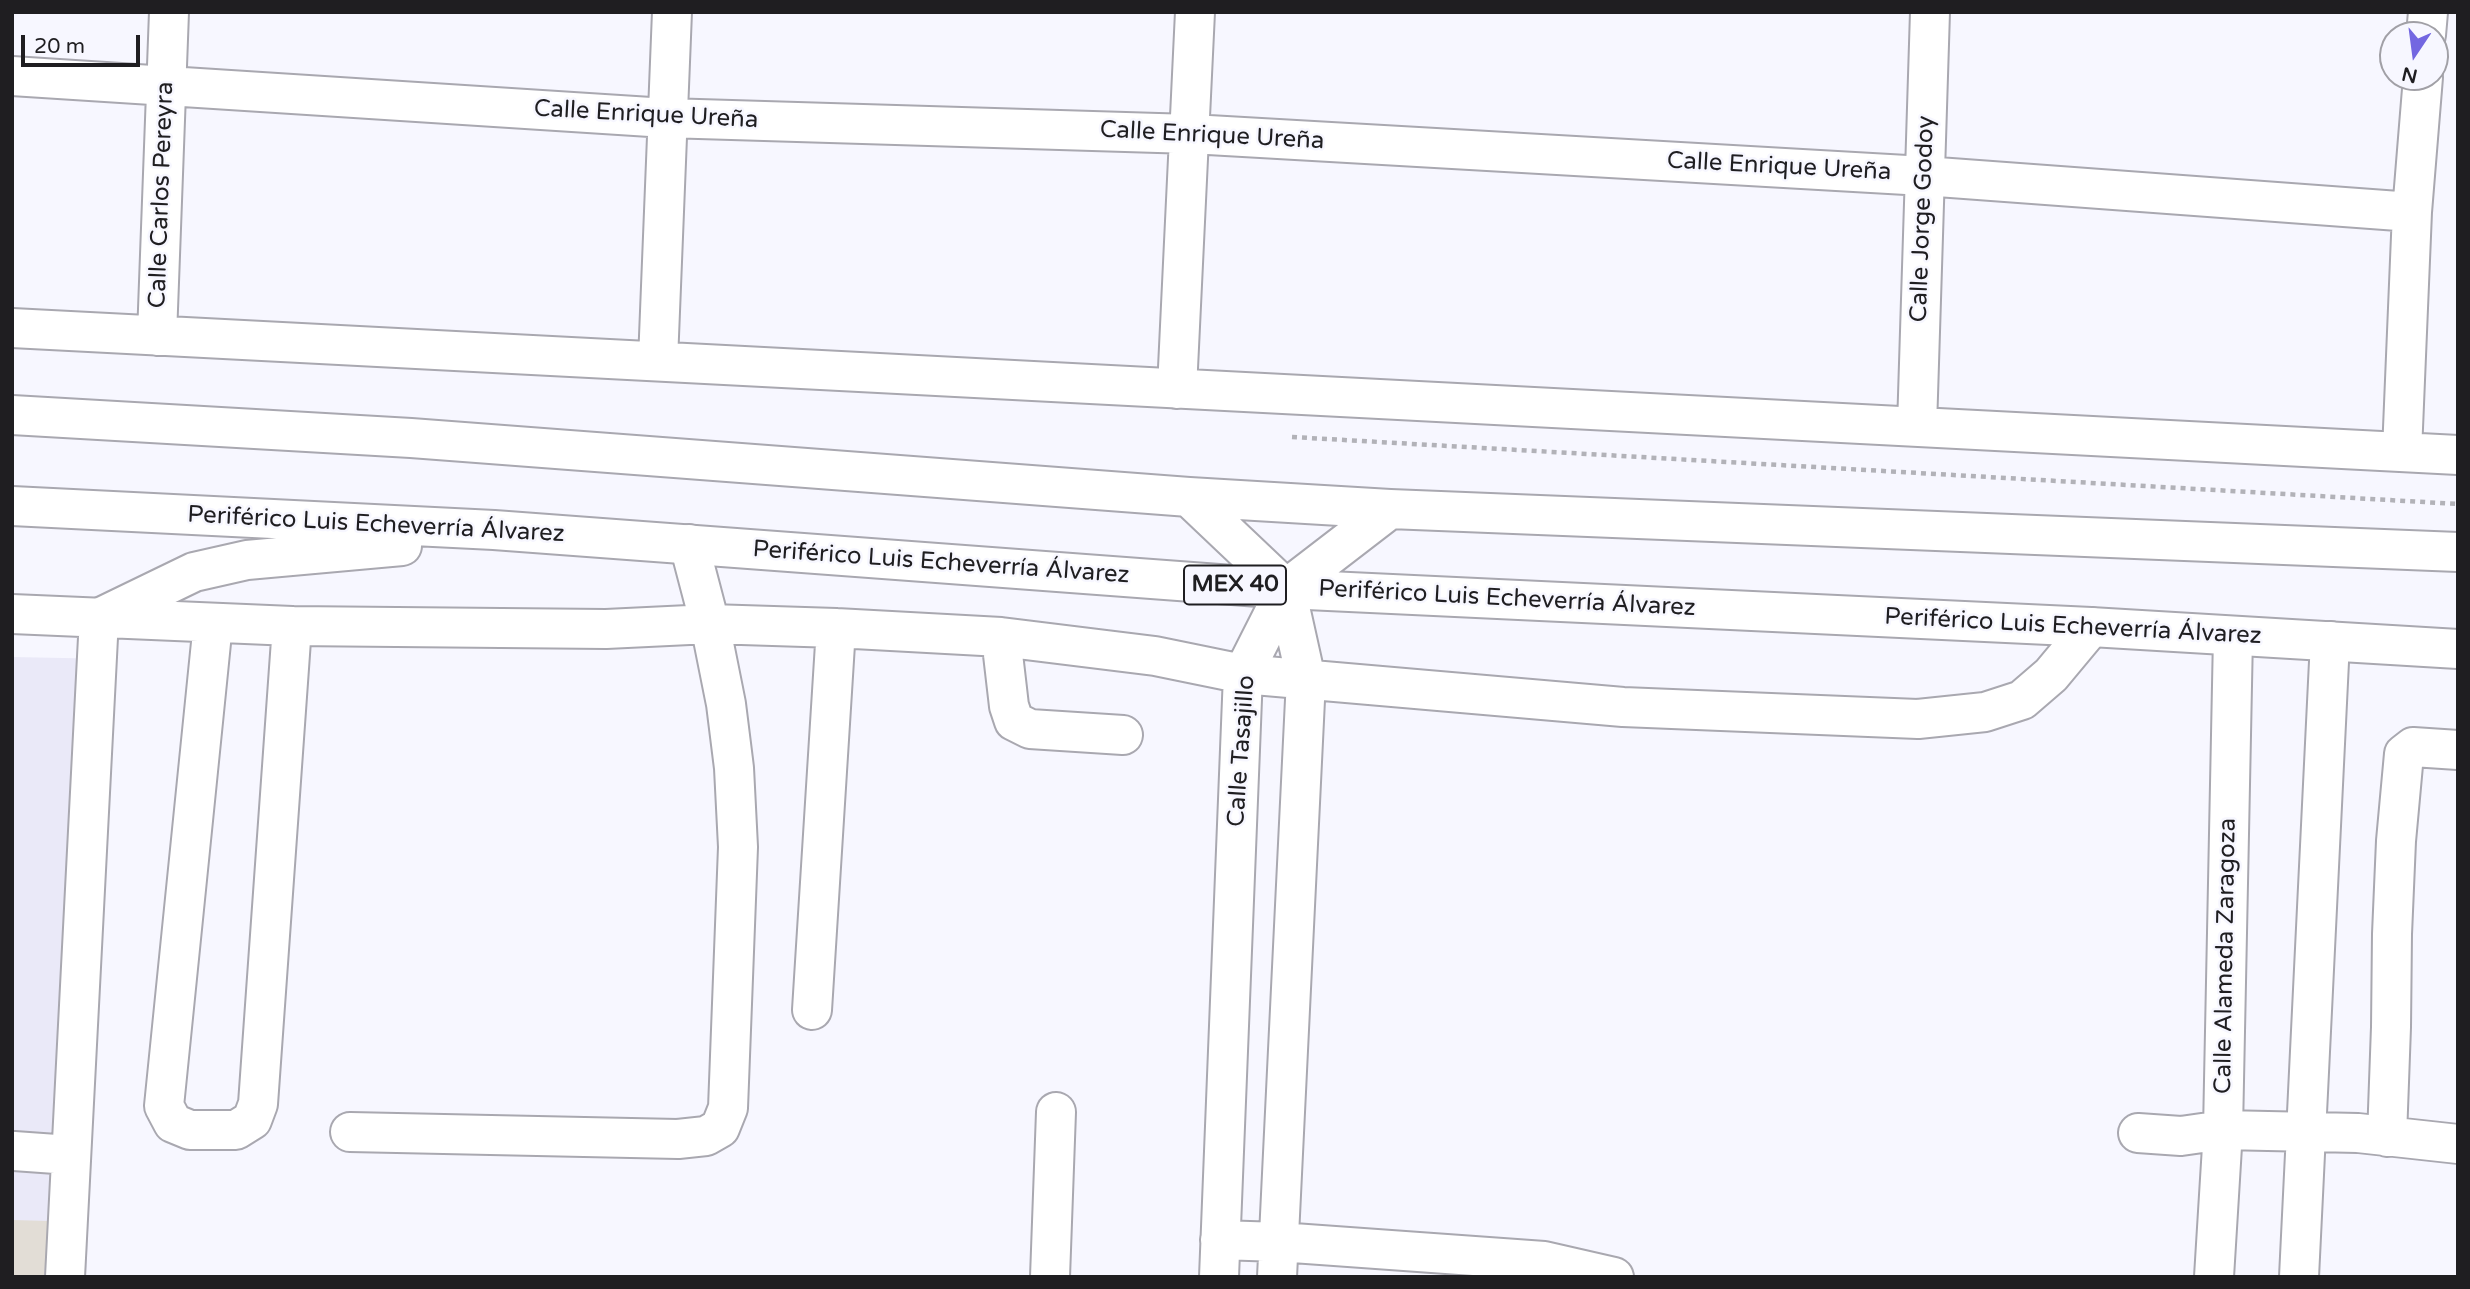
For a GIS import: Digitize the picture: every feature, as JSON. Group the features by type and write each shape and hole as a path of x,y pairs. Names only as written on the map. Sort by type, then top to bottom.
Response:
{"main road":[{"name":"Calle Carlos Pereyra","path":"157,336 169,12"},
{"path":"658,361 672,12"},
{"path":"1177,389 1195,12"},
{"name":"Calle Jorge Godoy","path":"1917,427 1930,12"},
{"name":"Calle Enrique Ureña","path":"12,76 666,118 1191,134 1924,176 2412,212"},
{"path":"2402,452 2412,212 2422,91"},
{"path":"12,328 2458,455"},
{"path":"12,415 411,438 1189,497 1390,509 2458,552"},
{"path":"1189,497 1286,589 1306,679 1278,1259"},
{"name":"Periférico Luis Echeverría Álvarez","path":"12,506 494,530 1286,589 2091,627 2458,649"},
{"path":"1286,589 1390,509"},
{"path":"99,618 194,572 247,559 430,544 494,530"},
{"path":"350,1132 677,1139 706,1136 720,1128 728,1108 738,847 734,768 726,704 690,544"},
{"name":"Calle Tasajillo","path":"1220,1258 1243,674 1286,589"},
{"path":"12,614 292,626 606,629 709,624 1001,637 1155,656 1243,674 1623,707 1918,719 1985,712 2022,701 2051,675 2091,627"},
{"path":"65,1277 99,618"},
{"path":"213,623 164,1106 173,1123 190,1130 236,1130 252,1120 258,1104 292,626"},
{"path":"813,1010 836,628"},
{"name":"Calle Alameda Zaragoza","path":"2214,1277 2223,1130 2233,636"},
{"path":"1001,637 1009,706 1014,721 1030,729 1123,735"},
{"path":"2299,1277 2330,641"},
{"path":"2387,1137 2393,921 2404,754 2413,747 2458,750"},
{"path":"1050,1277 1056,1112"},
{"path":"2138,1133 2181,1136 2223,1130 2307,1131 2358,1133 2458,1144"},
{"path":"14,1151 70,1154"},
{"path":"1220,1258 1544,1261 1614,1277"}],"shaded area":[{"path":"12,657 115,659 86,1277 12,1277"}],"building":[{"path":"12,1220 49,1221 44,1277 12,1277"}]}
